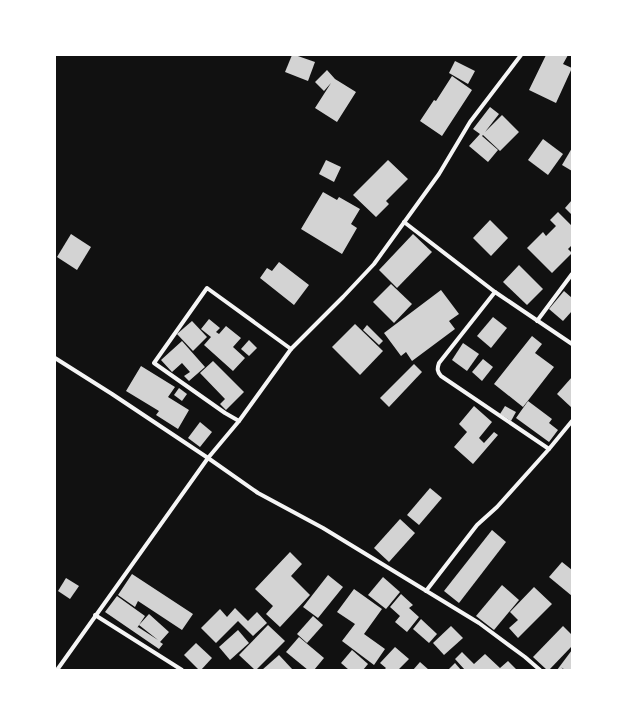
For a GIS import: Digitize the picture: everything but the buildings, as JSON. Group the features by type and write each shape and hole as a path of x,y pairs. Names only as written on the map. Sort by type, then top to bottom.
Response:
{"street":[{"path":"57,670 208,458 240,421 291,349 374,264 439,174 470,122 521,55"},
{"path":"404,222 495,292 572,344"},
{"path":"537,321 572,274"},
{"path":"240,421 225,413 154,363 207,288 291,349"},
{"path":"495,292 439,363 437,368 438,372 441,376 550,449"},
{"path":"55,358 112,394 258,493 323,528 478,624 525,657 540,670"},
{"path":"426,591 478,525 497,507 550,449 572,421"},
{"path":"95,615 182,670"}]}
